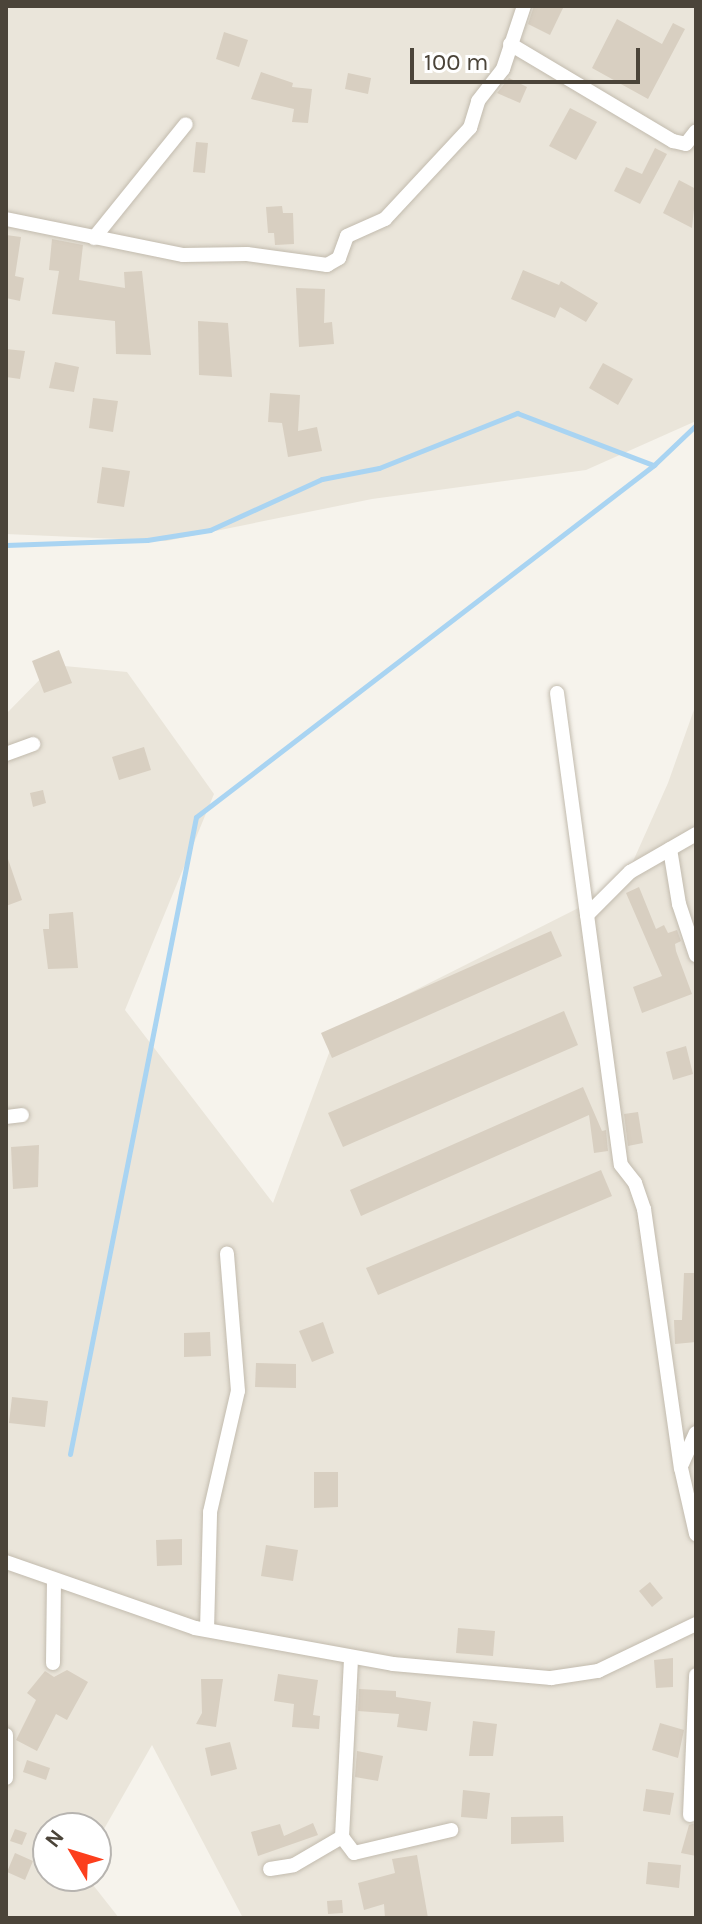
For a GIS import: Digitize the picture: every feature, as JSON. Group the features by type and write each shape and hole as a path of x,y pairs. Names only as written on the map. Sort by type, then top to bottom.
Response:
{"street":[{"path":"6,219 183,255 247,254 327,265 339,258 347,236 385,219 470,128 478,101 503,69 524,6"},
{"path":"510,44 673,141 686,144 696,131"},
{"path":"94,238 186,124"},
{"path":"557,693 621,1165 635,1183 644,1209 681,1468 696,1534"},
{"path":"6,754 33,744"},
{"path":"587,915 630,872 696,834"},
{"path":"670,849 679,904 696,955"},
{"path":"6,1117 22,1115"},
{"path":"207,1630 210,1512 238,1391 227,1253"},
{"path":"681,1468 696,1433"},
{"path":"6,1562 207,1630 351,1657 551,1678 598,1671 696,1624"},
{"path":"53,1663 54,1580"},
{"path":"351,1657 342,1837 354,1853 451,1830"},
{"path":"690,1815 696,1675"},
{"path":"6,1735 6,1778"},
{"path":"270,1869 294,1865 342,1837"}],"shaded area":[{"path":"6,6 696,6 696,421 586,470 372,499 166,541 6,534"},
{"path":"54,665 127,672 214,794 125,1010 273,1203 338,1029 622,886 668,783 696,704 696,1918 243,1918 152,1745 112,1815 112,1812 32,1812 32,1892 99,1892 119,1918 6,1918 6,714"}],"building":[{"path":"534,6 564,6 550,35 528,24"},
{"path":"617,19 662,44 673,23 685,29 648,99 592,68"},
{"path":"224,32 248,40 239,67 216,59"},
{"path":"261,72 293,83 292,87 312,89 308,123 292,122 294,109 251,99"},
{"path":"348,73 371,78 368,94 345,89"},
{"path":"509,78 527,87 520,103 497,93"},
{"path":"570,108 597,122 576,160 549,146"},
{"path":"196,142 208,143 205,173 193,172"},
{"path":"655,148 667,154 640,204 614,191 626,167 642,174"},
{"path":"679,180 696,189 692,228 663,213"},
{"path":"282,206 283,213 293,213 294,244 275,245 274,233 268,233 266,207"},
{"path":"6,235 21,237 15,276 24,278 20,301 6,298"},
{"path":"52,239 83,245 79,280 125,288 124,272 142,271 151,355 116,354 115,321 52,314 59,271 49,270"},
{"path":"523,270 559,285 561,281 598,303 586,322 560,307 555,318 511,299"},
{"path":"296,288 325,289 324,323 332,322 334,344 299,347"},
{"path":"198,321 228,323 232,377 199,375"},
{"path":"6,349 25,351 20,379 6,377"},
{"path":"55,362 79,367 74,392 49,388"},
{"path":"603,363 633,379 618,405 589,388"},
{"path":"270,393 300,395 298,431 317,427 322,451 288,457 282,423 268,422"},
{"path":"93,398 118,401 113,432 89,428"},
{"path":"102,467 130,471 124,507 97,503"},
{"path":"59,650 72,683 44,693 32,661"},
{"path":"144,747 151,770 119,780 112,757"},
{"path":"43,790 46,803 33,807 30,793"},
{"path":"6,860 22,900 6,906"},
{"path":"639,887 656,929 664,925 668,933 677,930 681,941 675,944 676,951 692,994 642,1013 633,987 662,976 626,893"},
{"path":"73,912 78,968 48,969 43,929 49,929 49,914"},
{"path":"551,931 562,956 332,1058 321,1033"},
{"path":"564,1011 578,1045 343,1147 328,1113"},
{"path":"686,1046 693,1074 673,1080 666,1052"},
{"path":"583,1087 602,1131 606,1130 608,1151 594,1153 589,1115 361,1216 350,1190"},
{"path":"638,1112 643,1143 628,1146 624,1114"},
{"path":"39,1145 38,1187 13,1189 11,1147"},
{"path":"601,1170 612,1196 378,1295 366,1268"},
{"path":"684,1273 696,1273 696,1342 675,1344 674,1320 682,1320"},
{"path":"323,1322 334,1353 312,1362 299,1331"},
{"path":"210,1332 211,1356 184,1357 184,1333"},
{"path":"256,1363 296,1364 296,1388 255,1387"},
{"path":"12,1397 48,1401 45,1427 9,1423"},
{"path":"314,1472 338,1472 338,1507 314,1508"},
{"path":"182,1539 182,1565 157,1566 156,1540"},
{"path":"266,1545 298,1550 293,1581 261,1576"},
{"path":"650,1582 663,1598 652,1607 639,1591"},
{"path":"458,1628 495,1631 493,1656 456,1653"},
{"path":"673,1658 673,1687 656,1688 654,1660"},
{"path":"67,1670 88,1682 67,1720 56,1714 37,1751 16,1740 36,1700 27,1693 45,1671 54,1677"},
{"path":"278,1674 318,1680 313,1715 320,1716 319,1729 292,1727 294,1704 274,1701"},
{"path":"201,1679 223,1679 216,1727 196,1724 202,1713"},
{"path":"359,1689 396,1691 396,1697 431,1702 427,1731 397,1727 399,1714 358,1711"},
{"path":"473,1721 497,1724 493,1756 469,1756"},
{"path":"660,1723 684,1730 678,1758 652,1750"},
{"path":"230,1742 237,1769 211,1776 205,1748"},
{"path":"357,1751 383,1756 378,1781 355,1777"},
{"path":"27,1760 50,1768 46,1780 23,1772"},
{"path":"646,1789 674,1793 670,1815 643,1811"},
{"path":"463,1790 490,1793 487,1819 461,1817"},
{"path":"563,1816 564,1842 511,1844 511,1817"},
{"path":"313,1823 318,1835 258,1856 251,1832 280,1824 284,1836"},
{"path":"696,1823 696,1856 681,1853 689,1825"},
{"path":"15,1829 27,1833 22,1845 10,1841"},
{"path":"15,1853 32,1861 25,1880 7,1872"},
{"path":"417,1855 428,1918 385,1918 384,1904 364,1910 358,1883 395,1873 392,1859"},
{"path":"648,1862 681,1865 679,1888 646,1884"},
{"path":"342,1900 343,1913 328,1914 327,1901"}],"waterway":[{"path":"6,545 147,540 210,530 322,479 379,468 517,413 653,465"},
{"path":"70,1454 196,817 654,465 696,425"}]}
